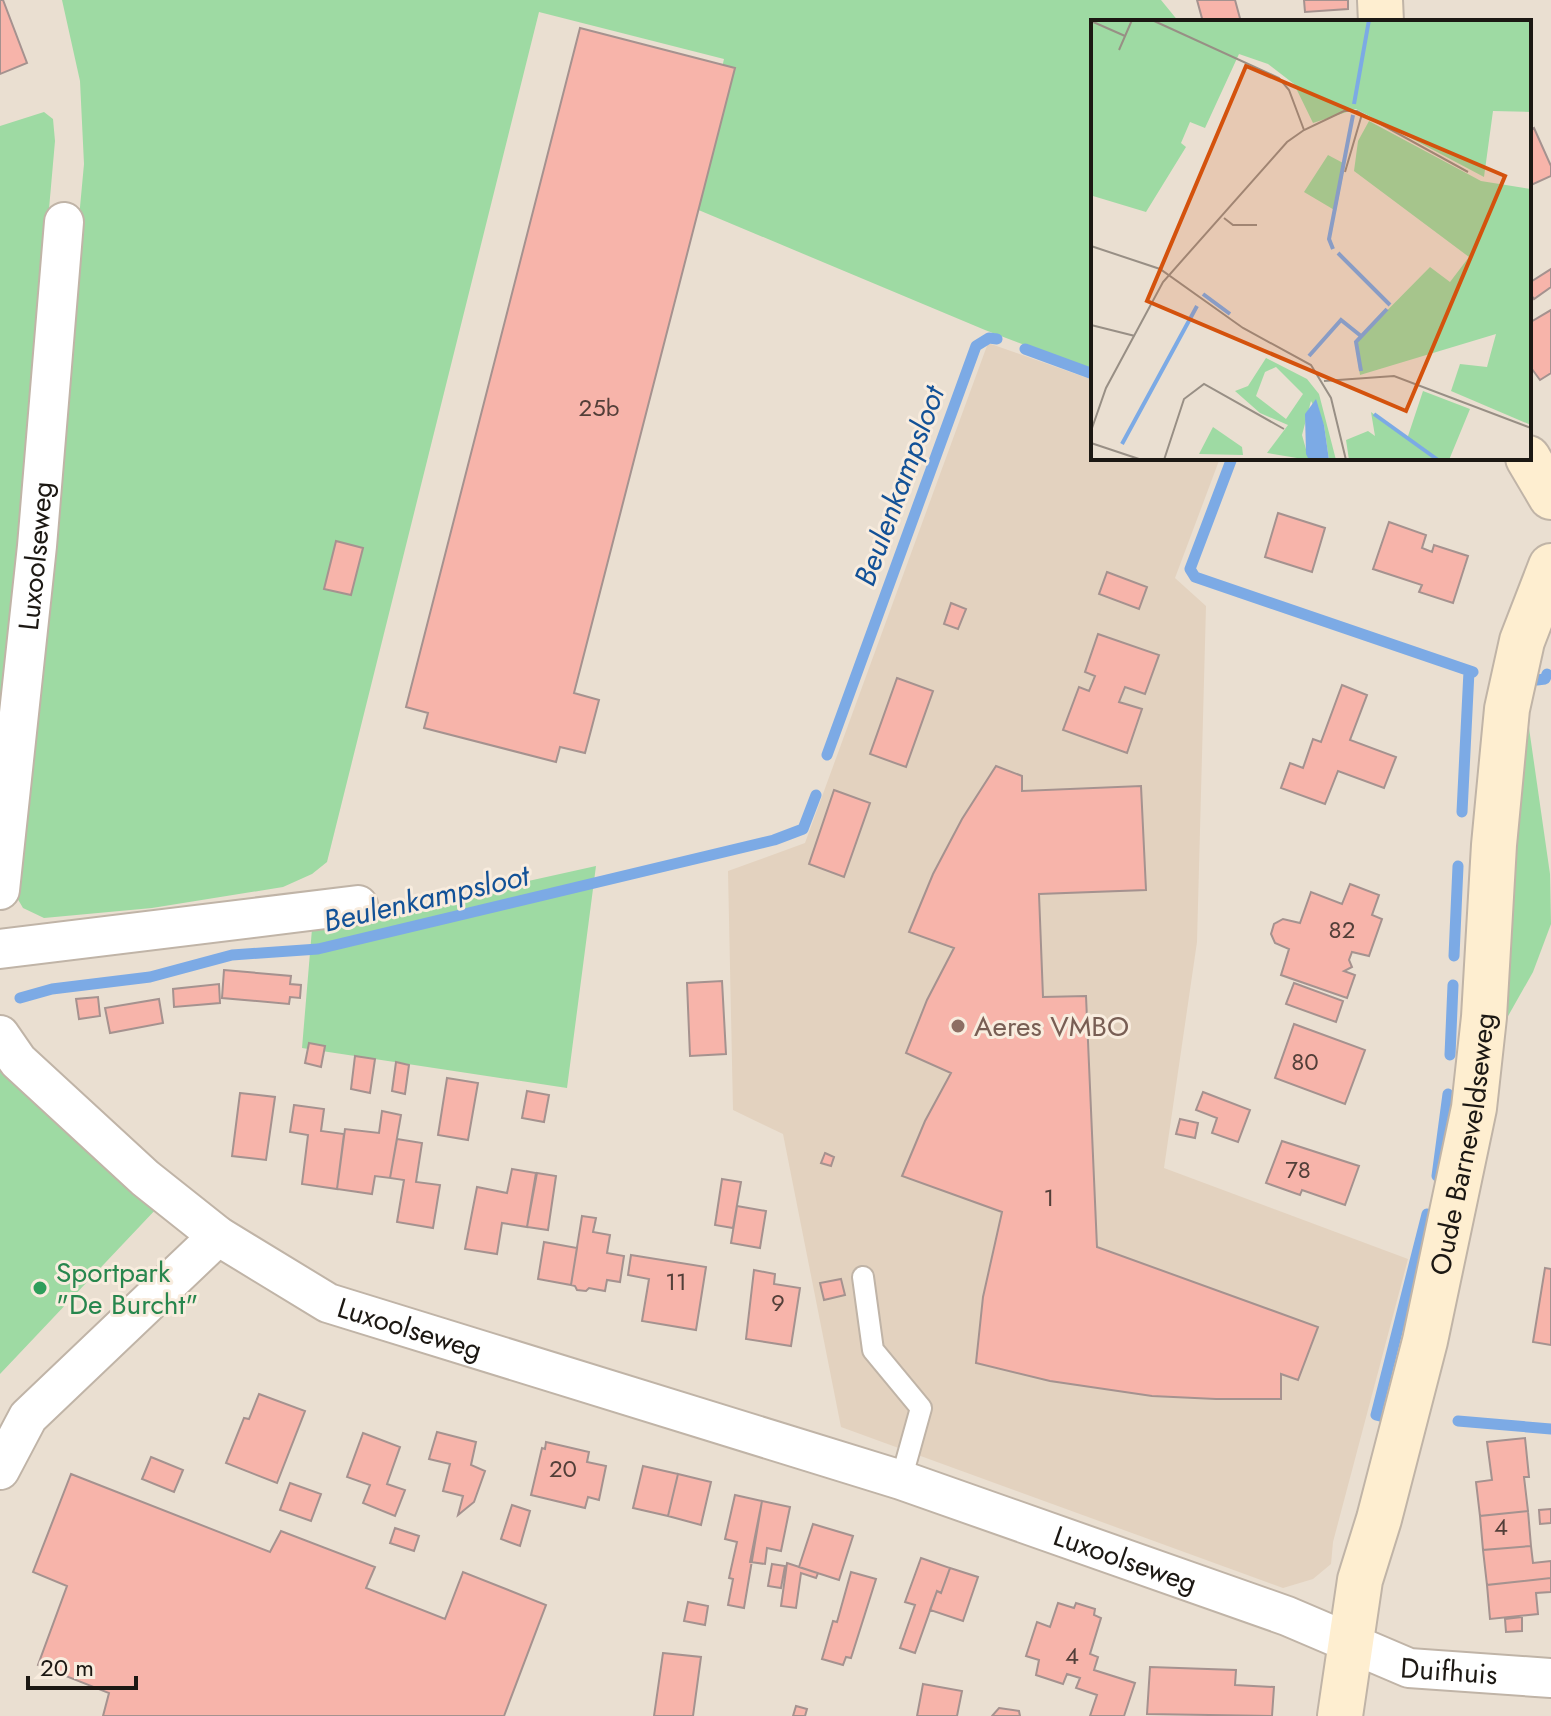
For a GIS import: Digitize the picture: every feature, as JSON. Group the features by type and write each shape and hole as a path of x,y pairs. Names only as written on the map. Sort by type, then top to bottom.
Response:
{"street":[{"path":"1380,0 1381,20"},
{"name":"Luxoolseweg","path":"0,890 38,530 64,222"},
{"path":"1529,460 1551,497"},
{"name":"Oude Barneveldseweg","path":"1340,1716 1360,1580 1425,1341 1474,1108 1484,1017 1494,845 1507,709 1522,641 1551,566"},
{"path":"0,949 358,905"},
{"name":"Luxoolseweg","path":"0,1035 18,1061 145,1178 218,1236 328,1303 901,1480 1287,1616 1350,1643"},
{"path":"0,1470 28,1417 218,1236"},
{"name":"Duifhuis","path":"1350,1643 1409,1668 1551,1678"}],"lane":[{"path":"863,1277 873,1350 921,1408 901,1480"}],"shaded area":[{"name":"Aeres VMBO","path":"988,343 1091,379 1091,460 1219,460 1175,578 1206,606 1197,942 1164,1168 1408,1259 1333,1542 1331,1564 1313,1579 1283,1588 841,1427 783,1134 733,1110 728,871 805,843"}],"green space":[{"path":"62,0 1161,0 1177,20 1091,20 1091,370 985,330 689,206 724,59 539,12 327,862 312,874 283,887 152,908 44,918 23,908 16,896 84,164 80,81"},
{"path":"44,112 53,119 55,141 0,764 0,126"},
{"path":"1529,728 1550,874 1551,924 1533,972 1503,1025 1519,809"},
{"path":"596,866 567,1088 302,1048 312,929"},
{"name":"Sportpark \"De Burcht\"","path":"0,1040 158,1207 0,1374"}],"building":[{"path":"0,0 3,0 27,63 0,74"},
{"path":"1197,0 1235,0 1240,20 1202,20"},
{"path":"1304,0 1348,0 1348,9 1305,12"},
{"path":"580,28 735,68 574,693 599,700 585,753 560,747 556,762 424,728 428,713 406,707"},
{"path":"1534,128 1551,166 1551,176 1531,185 1531,130"},
{"path":"1551,269 1551,287 1534,299 1531,282"},
{"path":"1551,310 1551,373 1540,380 1531,368 1531,322"},
{"path":"1278,513 1325,528 1312,572 1265,557"},
{"path":"1389,522 1426,535 1422,548 1432,552 1434,545 1468,556 1453,603 1419,592 1422,585 1373,569"},
{"path":"336,541 363,548 351,595 324,589"},
{"path":"1107,572 1147,587 1139,609 1099,594"},
{"path":"951,603 966,609 958,629 944,624"},
{"path":"1098,634 1159,655 1145,694 1125,687 1119,702 1142,709 1127,753 1063,730 1079,687 1089,691 1095,676 1085,672"},
{"path":"897,678 933,691 906,767 870,754"},
{"path":"1342,685 1367,695 1350,740 1396,757 1384,788 1338,771 1325,804 1281,788 1290,763 1303,768 1313,739 1321,742"},
{"path":"996,766 1022,776 1022,791 1141,786 1146,890 1039,894 1043,997 1086,996 1097,1247 1318,1327 1298,1380 1281,1374 1281,1399 1152,1396 1050,1381 976,1363 983,1297 1002,1212 902,1176 925,1121 951,1073 906,1053 927,1000 954,948 909,932 933,874 962,819"},
{"path":"834,790 870,803 844,877 809,864"},
{"path":"1350,884 1379,895 1372,915 1382,919 1369,956 1352,952 1349,960 1352,967 1344,971 1355,975 1347,998 1281,975 1289,949 1275,943 1271,934 1274,924 1283,919 1300,923 1311,892 1342,904"},
{"path":"224,970 291,976 290,984 301,985 300,998 290,997 289,1004 222,998"},
{"path":"722,981 726,1054 690,1056 687,983"},
{"path":"1294,983 1343,1001 1336,1022 1286,1004"},
{"path":"219,984 220,1003 174,1007 173,989"},
{"path":"98,997 100,1016 79,1019 76,999"},
{"path":"159,999 163,1023 110,1033 105,1008"},
{"path":"1294,1024 1365,1050 1345,1104 1275,1078"},
{"path":"309,1043 325,1046 321,1067 305,1063"},
{"path":"355,1056 375,1059 370,1093 351,1089"},
{"path":"396,1062 409,1065 405,1094 392,1091"},
{"path":"447,1078 478,1083 468,1140 438,1135"},
{"path":"527,1091 549,1095 544,1122 522,1118"},
{"path":"1203,1092 1250,1110 1238,1142 1212,1133 1217,1118 1196,1110"},
{"path":"240,1093 275,1097 266,1160 232,1156"},
{"path":"294,1105 324,1109 321,1131 344,1134 337,1189 302,1184 308,1135 290,1132"},
{"path":"382,1111 401,1115 390,1178 375,1176 372,1194 337,1189 345,1129 379,1133"},
{"path":"1180,1119 1198,1123 1195,1138 1176,1134"},
{"path":"397,1139 422,1143 416,1182 440,1185 433,1228 397,1222 404,1180 390,1178"},
{"path":"1282,1141 1359,1166 1345,1205 1302,1190 1300,1195 1266,1183"},
{"path":"825,1153 834,1157 831,1166 821,1163"},
{"path":"512,1169 536,1173 527,1227 502,1223 497,1254 465,1249 477,1187 507,1193"},
{"path":"537,1173 556,1176 548,1230 527,1227"},
{"path":"722,1179 741,1182 733,1228 715,1225"},
{"path":"737,1206 766,1211 760,1248 731,1243"},
{"path":"582,1216 596,1218 593,1232 610,1235 607,1253 624,1256 620,1282 607,1280 605,1291 589,1288 586,1291 577,1290 571,1285"},
{"path":"544,1242 577,1248 571,1285 538,1279"},
{"path":"631,1255 706,1267 696,1330 642,1321 649,1279 628,1275"},
{"path":"1545,1268 1551,1269 1551,1345 1533,1342"},
{"path":"754,1270 775,1274 774,1284 800,1288 791,1346 746,1339"},
{"path":"841,1279 845,1295 824,1300 820,1283"},
{"path":"259,1394 305,1411 277,1483 226,1463 244,1418 249,1419"},
{"path":"437,1432 476,1442 471,1465 485,1471 474,1502 458,1515 463,1496 443,1491 450,1464 429,1459"},
{"path":"363,1433 400,1447 387,1484 405,1490 395,1516 363,1503 370,1485 347,1477"},
{"path":"1525,1438 1529,1477 1524,1477 1528,1511 1480,1516 1476,1482 1492,1480 1487,1442"},
{"path":"546,1442 589,1452 587,1462 606,1466 599,1500 588,1497 585,1508 531,1495"},
{"path":"151,1457 183,1470 174,1492 142,1479"},
{"path":"643,1466 678,1474 668,1516 633,1508"},
{"path":"71,1474 270,1552 281,1531 375,1567 366,1588 445,1619 463,1572 546,1605 504,1716 103,1716 109,1693 38,1665 67,1586 33,1572"},
{"path":"678,1474 711,1482 701,1525 668,1516"},
{"path":"290,1483 321,1494 311,1521 280,1510"},
{"path":"735,1495 762,1501 744,1608 728,1605 733,1579 729,1578 737,1542 725,1539"},
{"path":"762,1501 790,1507 781,1551 767,1548 765,1564 750,1562"},
{"path":"512,1505 530,1511 520,1546 501,1539"},
{"path":"1551,1509 1551,1523 1540,1524 1539,1510"},
{"path":"1528,1511 1531,1546 1483,1550 1480,1516"},
{"path":"813,1524 853,1536 839,1580 799,1567"},
{"path":"395,1528 419,1536 414,1551 390,1543"},
{"path":"1531,1546 1533,1563 1551,1561 1551,1578 1487,1585 1483,1550"},
{"path":"921,1558 950,1568 941,1593 937,1591 915,1653 900,1648 915,1605 905,1602"},
{"path":"787,1563 818,1573 816,1578 801,1573 796,1608 781,1606"},
{"path":"772,1564 785,1566 781,1588 768,1586"},
{"path":"950,1568 978,1577 963,1621 930,1610 937,1591 941,1593"},
{"path":"851,1572 876,1579 851,1658 846,1657 843,1665 822,1659 833,1621 837,1622"},
{"path":"1551,1578 1551,1592 1536,1593 1538,1614 1490,1619 1487,1585"},
{"path":"688,1602 708,1606 705,1625 684,1621"},
{"path":"1058,1603 1074,1608 1076,1603 1095,1609 1094,1615 1101,1618 1090,1654 1098,1657 1094,1670 1135,1683 1124,1716 1090,1716 1097,1695 1076,1688 1080,1678 1067,1674 1063,1684 1036,1675 1039,1660 1026,1656 1037,1622 1050,1627"},
{"path":"1522,1617 1522,1631 1506,1632 1505,1619"},
{"path":"663,1653 701,1657 693,1716 654,1716"},
{"path":"1150,1667 1236,1670 1235,1685 1274,1687 1272,1716 1147,1714"},
{"path":"923,1684 962,1691 957,1716 917,1716"},
{"path":"796,1706 807,1709 805,1716 793,1716"},
{"path":"999,1708 1019,1711 1020,1716 992,1716"}],"waterway":[{"name":"Beulenkampsloot","path":"827,755 976,346 989,338 997,339"},
{"name":"Beulenkampsloot","path":"1025,349 1091,373"},
{"path":"1231,460 1190,569 1195,577 1473,672"},
{"path":"1462,812 1469,671"},
{"path":"1537,680 1545,679 1547,674"},
{"name":"Beulenkampsloot","path":"20,998 52,989 150,977 232,955 318,949 774,840 803,829 816,795"},
{"path":"1454,956 1458,866"},
{"path":"1450,1055 1453,985"},
{"path":"1437,1176 1448,1094"},
{"path":"1380,1416 1376,1415 1427,1214"},
{"path":"1458,1421 1551,1429"}],"place":[{"name":"Aeres VMBO","path":"958,1026"},
{"name":"Sportpark \"De Burcht\"","path":"40,1288"}]}
